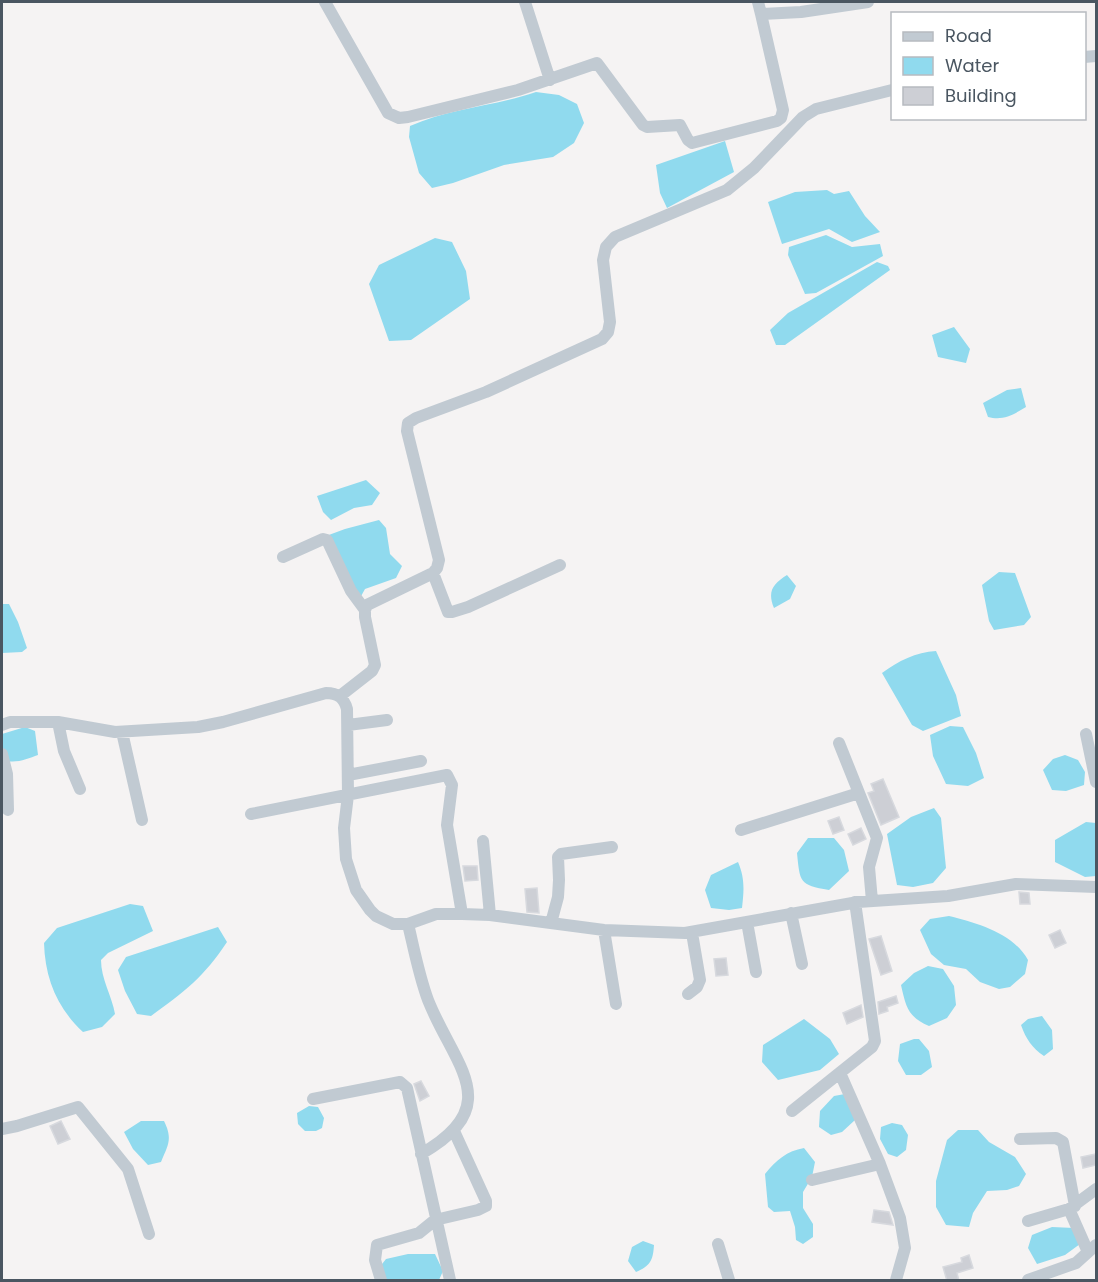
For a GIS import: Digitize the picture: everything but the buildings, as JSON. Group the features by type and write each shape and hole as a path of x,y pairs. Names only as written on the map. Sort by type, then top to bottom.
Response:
{"street":[{"path":"325,2 388,113 393,117 408,117 550,80 597,63 643,125 647,127 680,124 692,143 777,121 781,117 783,110 760,8 801,12 868,2"},
{"path":"525,2 550,80"},
{"path":"365,610 372,602 433,573 439,560 407,431 408,423 486,392 602,339 608,332 609,322 603,260 606,247 615,237 727,190 754,168 803,117 816,109 891,90"},
{"path":"283,557 323,539 327,540 351,591 365,610 375,665 340,696"},
{"path":"433,573 445,608 448,612 452,612 560,565"},
{"path":"2,725 10,722 58,722 123,732 212,724 327,693 340,696 345,701 348,725 348,795 344,838 346,859 357,890 370,910 376,916 393,924 408,924 436,914 462,914 490,915 604,930 692,933 855,902 948,896 1016,884 1096,887"},
{"path":"348,725 387,720"},
{"path":"58,722 64,751 80,789"},
{"path":"123,732 142,820"},
{"path":"1086,734 1096,782"},
{"path":"839,743 877,838 868,867 872,901"},
{"path":"2,754 8,774 8,810"},
{"path":"348,775 421,761"},
{"path":"251,814 447,775 452,785 447,825 462,914"},
{"path":"741,830 859,793"},
{"path":"483,841 490,915"},
{"path":"551,923 558,897 558,857 561,854 612,847"},
{"path":"792,1111 872,1047 875,1041 855,902"},
{"path":"791,913 802,964"},
{"path":"747,922 756,972"},
{"path":"408,924 429,1002 456,1054 468,1092 468,1107 464,1119 439,1144 421,1154"},
{"path":"604,930 616,1004"},
{"path":"688,994 697,987 700,980 692,933"},
{"path":"840,1073 880,1164 900,1218 905,1248 896,1281"},
{"path":"313,1099 400,1082 407,1088 450,1281"},
{"path":"2,1129 78,1107 128,1169 149,1234"},
{"path":"381,1281 375,1260 377,1245 419,1233 435,1220 486,1206 486,1201 454,1131"},
{"path":"1020,1139 1056,1138 1063,1142 1072,1208 1092,1249 1079,1261 1028,1281"},
{"path":"812,1180 880,1164"},
{"path":"1028,1221 1072,1208 1096,1189"},
{"path":"718,1244 729,1281"},
{"path":"1068,1266 1071,1281"}],"water":[{"path":"536,92 559,95 577,104 584,123 574,143 553,157 504,165 432,188 419,173 409,137 410,126 441,115"},
{"path":"725,141 734,172 667,208 660,193 656,165"},
{"path":"827,190 834,194 849,191 865,216 880,232 852,242 829,229 782,244 768,202 795,192"},
{"path":"826,235 852,247 880,244 883,256 816,293 805,294 788,255 789,247"},
{"path":"435,238 452,242 466,271 470,299 411,340 389,341 369,284 379,265"},
{"path":"877,262 888,266 890,270 785,345 776,345 770,330 788,313"},
{"path":"954,327 970,349 966,363 938,357 932,335"},
{"path":"1021,388 1026,407 1003,418 988,417 983,403 1007,390"},
{"path":"366,480 380,493 372,505 354,508 331,520 323,512 317,496"},
{"path":"379,520 386,528 390,554 402,566 396,578 365,589 360,598 326,536"},
{"path":"999,572 1015,573 1031,617 1024,625 994,630 989,621 982,585"},
{"path":"787,575 796,586 790,599 774,608 771,592"},
{"path":"2,604 9,604 18,622 27,648 22,652 2,653"},
{"path":"936,651 956,695 961,716 923,731 912,725 882,673 908,658"},
{"path":"950,726 963,727 976,753 984,778 968,786 946,784 933,756 930,735"},
{"path":"25,727 35,731 38,755 25,760 6,761 2,759 2,734"},
{"path":"1065,755 1078,760 1085,772 1084,785 1066,791 1052,790 1043,770 1053,759"},
{"path":"934,808 941,818 946,868 933,883 913,887 897,885 887,834 911,817"},
{"path":"1086,822 1096,823 1096,876 1085,877 1055,862 1055,840"},
{"path":"808,838 834,838 844,850 849,871 829,890 806,884 803,881 797,853"},
{"path":"738,862 743,885 742,908 729,910 711,908 705,890 711,875"},
{"path":"130,904 143,906 153,931 108,953 101,960 115,1014 102,1027 83,1032 66,1013 54,992 47,968 44,943 57,928"},
{"path":"949,916 993,930 1004,936 1028,960 1025,974 1010,987 999,989 980,982 966,969 944,965 931,954 920,930 930,919"},
{"path":"218,927 227,942 202,974 151,1016 137,1014 125,991 118,970 126,957"},
{"path":"928,966 943,969 954,986 956,1005 947,1018 929,1026 912,1015 901,985 914,973"},
{"path":"1042,1016 1052,1030 1053,1049 1044,1056 1030,1043 1021,1025 1028,1019"},
{"path":"804,1019 830,1039 839,1054 820,1070 778,1080 762,1062 763,1045"},
{"path":"919,1039 929,1051 932,1067 921,1075 906,1075 898,1061 900,1044"},
{"path":"845,1094 855,1120 842,1132 831,1135 819,1127 820,1111 834,1096"},
{"path":"309,1106 318,1107 324,1118 322,1128 316,1131 305,1131 298,1124 297,1113"},
{"path":"141,1121 164,1121 167,1127 169,1137 161,1162 148,1165 133,1149 124,1132"},
{"path":"892,1123 902,1125 908,1135 906,1150 897,1157 888,1154 880,1139 881,1127"},
{"path":"958,1130 978,1130 989,1142 1015,1157 1026,1174 1019,1186 1007,1190 987,1191 973,1213 969,1227 946,1225 936,1207 936,1181 947,1140"},
{"path":"804,1148 815,1162 812,1177 803,1192 803,1208 813,1224 813,1237 803,1244 796,1240 790,1211 774,1212 768,1207 765,1174 782,1157"},
{"path":"1052,1227 1074,1228 1080,1244 1065,1255 1037,1264 1028,1248 1032,1235"},
{"path":"643,1241 654,1245 653,1255 645,1268 636,1272 628,1261 632,1247"},
{"path":"408,1254 435,1254 443,1271 439,1280 378,1280 375,1273 386,1259"}]}
